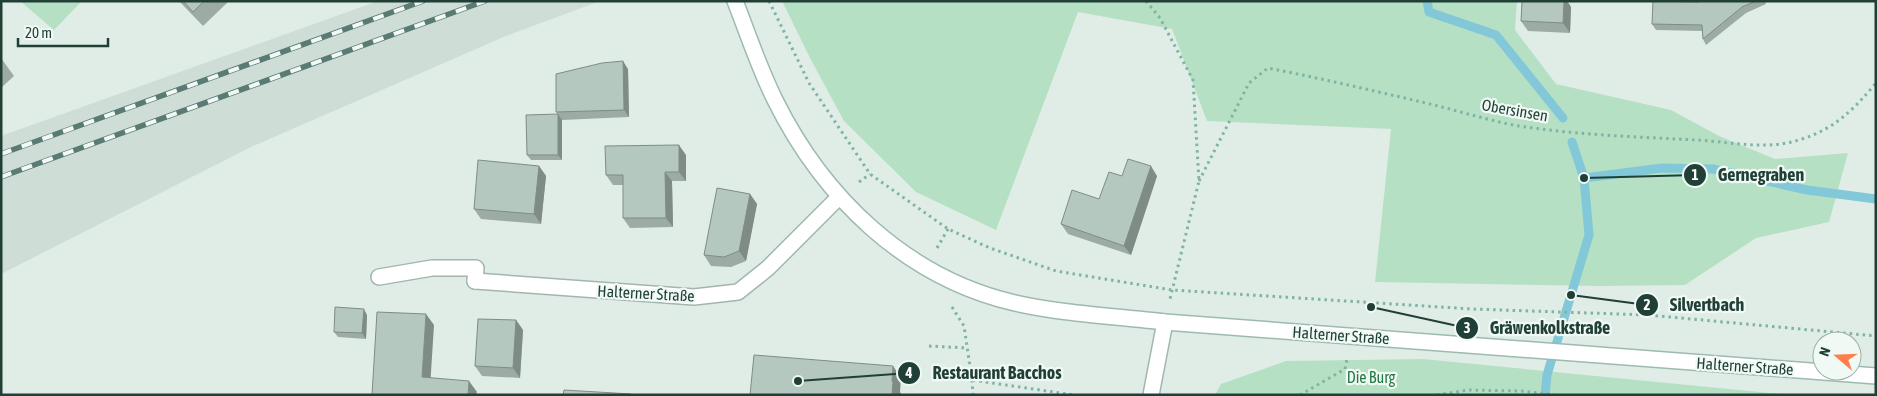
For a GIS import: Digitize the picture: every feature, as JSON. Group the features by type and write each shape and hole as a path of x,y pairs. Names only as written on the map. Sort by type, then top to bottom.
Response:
{"main road":[{"name":"Halterner Straße","path":"736,1 775,100 815,166 839,197 881,237 926,268 966,287 1014,302 1076,312 1165,322 1876,376"},
{"name":"Halterner Straße","path":"379,277 432,268 476,268 475,281 694,297 738,292 768,268 839,197"},
{"path":"1152,395 1165,322"}],"path":[{"path":"769,1 809,83 870,174 948,229 990,248 1056,271 1172,290 1472,309 1648,315 1876,336"},
{"path":"1146,1 1160,18 1193,80 1199,181 1165,322"},
{"name":"Obersinsen","path":"1199,181 1249,82 1268,68 1334,80 1518,126 1605,135 1715,141 1741,145 1776,145 1802,139 1830,128 1854,109 1876,83"},
{"path":"926,268 948,229"},
{"path":"950,304 964,326 973,395"},
{"path":"1300,395 1345,369 1350,336"},
{"path":"929,346 967,348"},
{"path":"972,380 1074,395"},
{"path":"1437,395 1468,390 1521,391 1555,395"}],"shaded area":[{"path":"378,1 600,1 506,36 251,147 1,274 1,136"}],"green space":[{"path":"20,1 82,1 54,30"},
{"path":"782,1 1517,1 1515,30 1556,84 1671,110 1719,136 1775,159 1848,153 1829,222 1756,238 1685,285 1600,286 1375,282 1391,129 1207,121 1172,29 1078,12 996,230 916,192 844,121"},
{"name":"Die Burg","path":"1423,359 1799,395 1215,395 1221,384 1286,361"}],"building":[{"path":"183,1 204,1 193,12"},
{"path":"1522,1 1564,1 1563,23 1521,21"},
{"path":"1653,1 1756,1 1742,7 1703,39 1702,25 1652,24"},
{"path":"623,61 624,110 556,112 556,74 602,63"},
{"path":"558,114 558,155 527,155 526,115"},
{"path":"679,145 679,172 665,172 666,218 623,218 623,175 606,175 605,146"},
{"path":"1128,159 1151,166 1124,246 1061,224 1072,190 1099,199 1109,172 1122,176"},
{"path":"478,160 539,166 534,214 474,209"},
{"path":"717,188 750,194 739,251 724,257 704,255"},
{"path":"335,307 364,309 362,333 334,332"},
{"path":"377,312 426,314 422,377 469,381 468,395 372,395"},
{"path":"478,319 516,320 513,368 475,366"},
{"path":"754,355 893,366 892,395 750,395"},
{"path":"564,390 631,394 631,395 563,395"}],"waterway":[{"path":"1427,1 1429,12 1496,35 1563,118"},
{"path":"1545,395 1547,375 1589,235 1584,178 1572,142"},
{"path":"1584,178 1662,168 1713,169 1807,190 1876,199"}],"railway":[{"path":"1,154 423,1"},
{"path":"1,177 485,1"}],"place":[{"name":"Gernegraben","path":"1584,178"},
{"name":"Silvertbach","path":"1571,295"},
{"name":"Gräwenkolkstraße","path":"1371,307"},
{"name":"Restaurant Bacchos","path":"798,381"}]}
